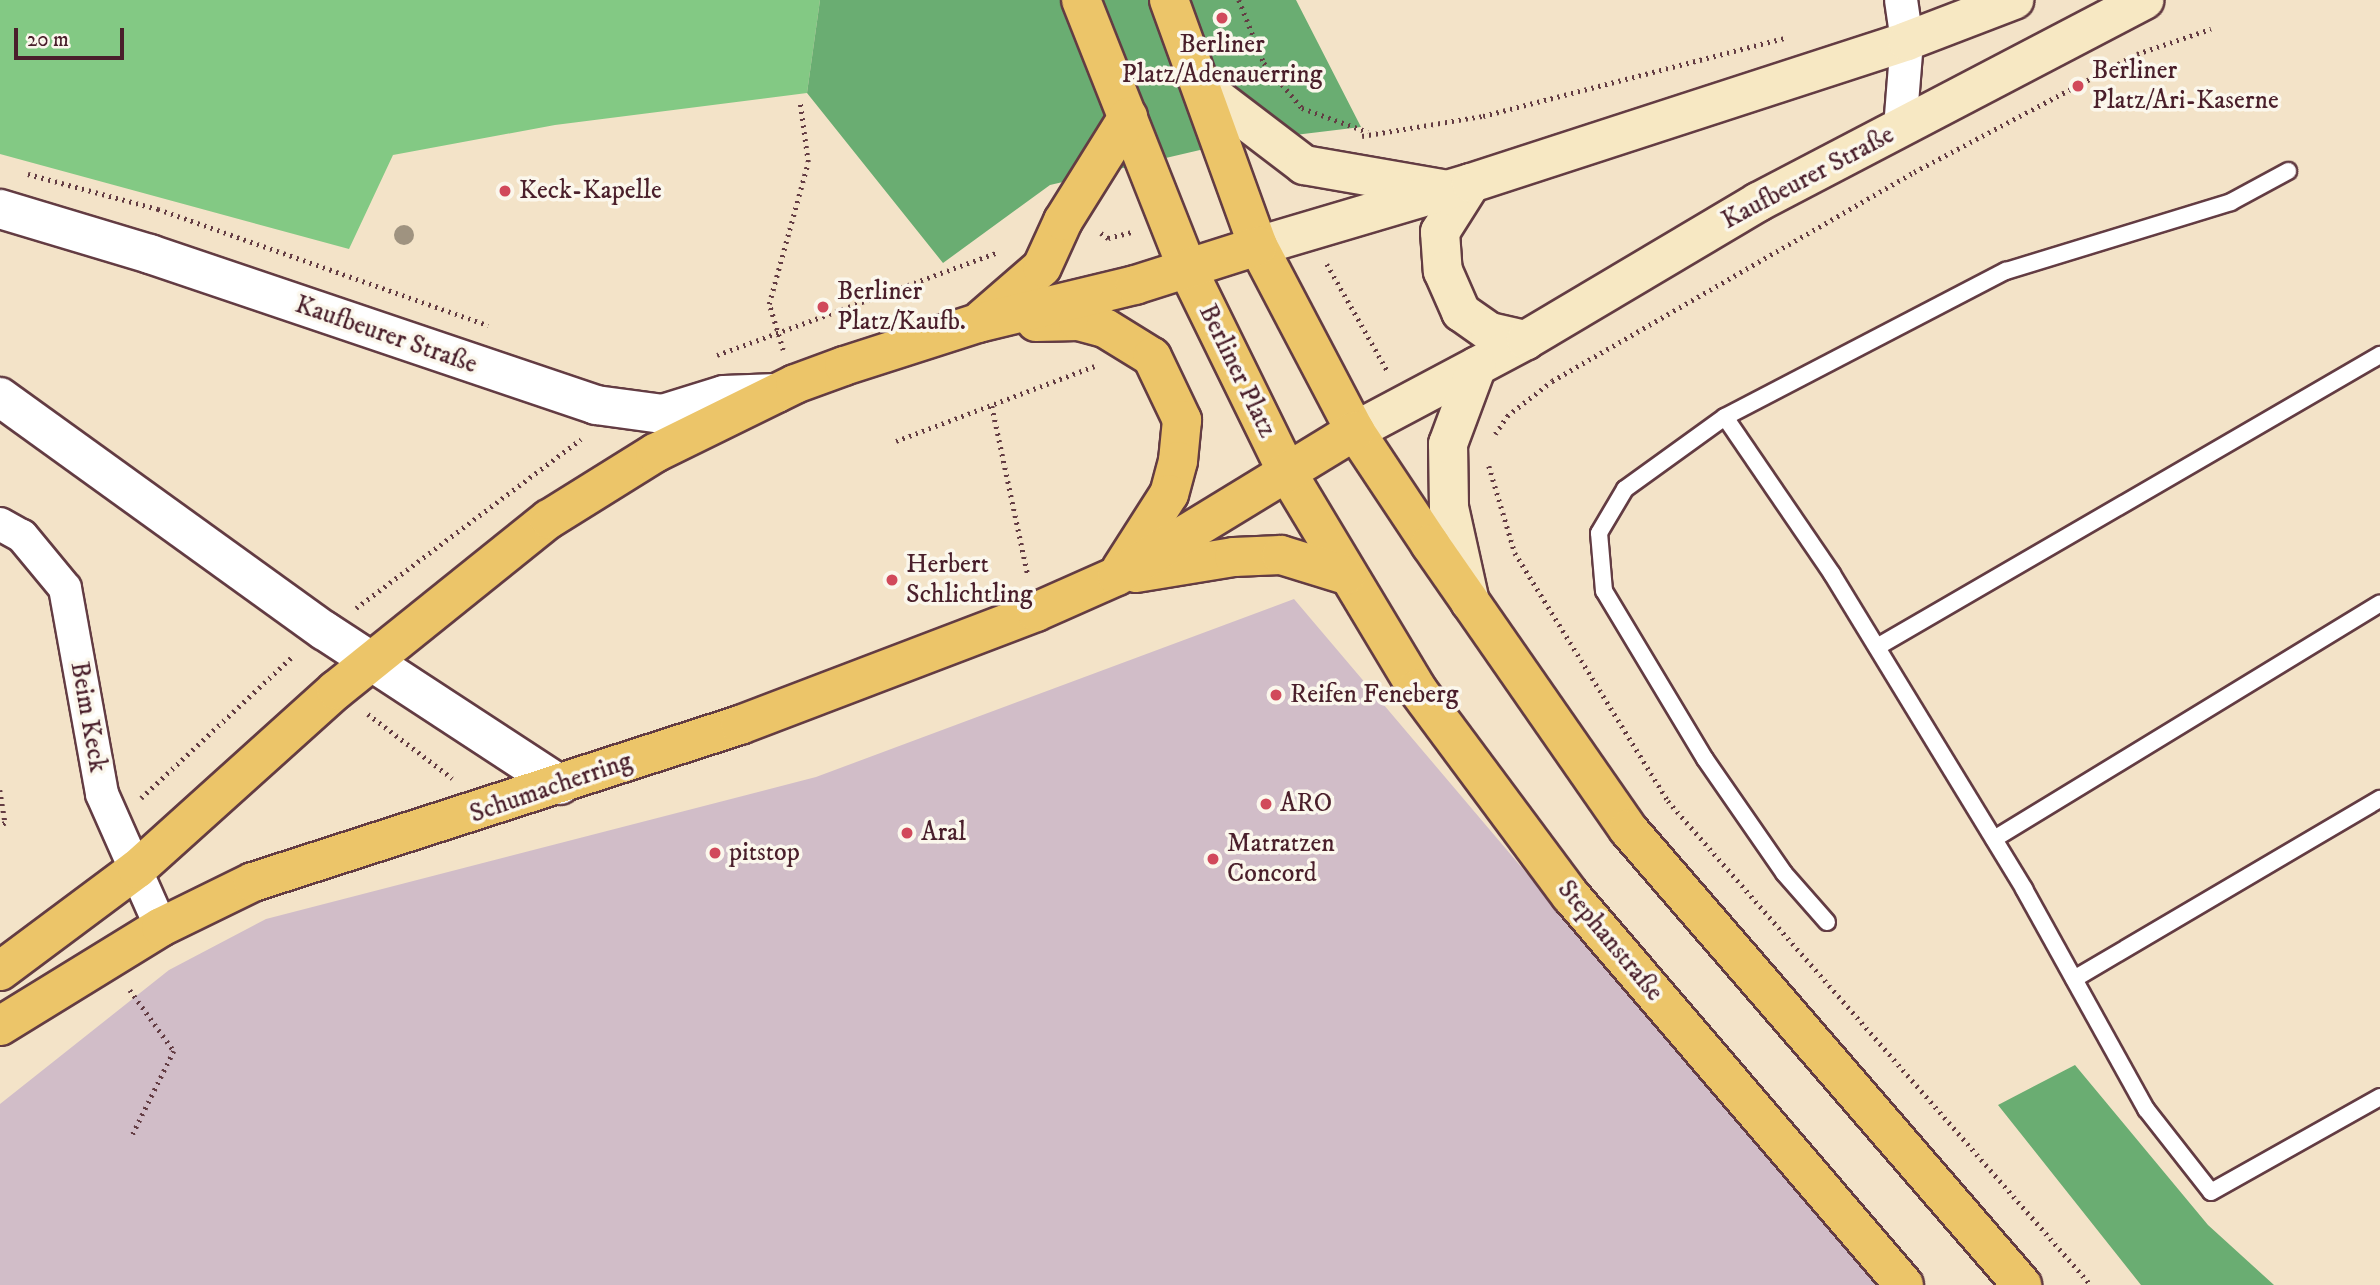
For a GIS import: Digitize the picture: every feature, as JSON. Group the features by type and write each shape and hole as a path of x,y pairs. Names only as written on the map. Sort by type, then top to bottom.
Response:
{"main road":[{"name":"Berliner Platz","path":"1081,0 1187,268 1288,474 1346,575"},
{"path":"1169,0 1258,246 1355,431 1471,604 1628,829 2022,1285"},
{"path":"0,971 137,869 336,690 549,519 654,453 786,389 978,323 1187,268 1459,187 1907,41 2014,0"},
{"name":"Kaufbeurer Straße","path":"1477,366 1526,340 1758,202 2144,0"},
{"path":"1203,88 1304,165 1459,187"},
{"path":"978,323 1042,267 1063,221 1128,117"},
{"path":"1459,187 1440,232 1443,271 1461,312 1490,332 1526,340"},
{"path":"978,323 1078,321 1105,328 1152,357 1182,420 1169,494 1117,576"},
{"path":"1117,576 1355,431 1477,366"},
{"path":"1471,604 1449,507 1448,444 1477,366"},
{"path":"1117,576 1234,557 1281,555 1346,575"},
{"name":"Stephanstraße","path":"1346,575 1417,690 1571,896 1904,1285"},
{"name":"Schumacherring","path":"0,1026 161,927 253,882 467,816 802,703 1036,612 1117,576"}],"street":[{"path":"1900,128 1907,41 1901,0"},
{"name":"Kaufbeurer Straße","path":"0,209 150,254 596,405 663,414 724,395 786,389"},
{"path":"0,397 325,631 374,660 560,785"},
{"name":"Beim Keck","path":"0,524 22,536 65,588 102,794 161,927"}],"lane":[{"path":"1827,922 1784,873 1704,759 1604,591 1599,533 1625,489 1725,416 2006,271 2231,202 2288,171"},
{"path":"1877,647 2380,355"},
{"path":"1725,416 1877,647 1994,839 2146,1109 2211,1192 2380,1097"},
{"path":"1994,839 2380,603"},
{"path":"2074,979 2380,799"}],"path":[{"path":"1239,0 1264,63 1302,108 1369,133"},
{"path":"1493,438 1507,416 1552,381 1914,172 2137,54 2211,29"},
{"path":"1358,138 1369,133 1471,119 1798,34"},
{"path":"786,389 769,304 808,162 800,103"},
{"path":"24,173 158,209 497,328"},
{"path":"1309,231 1406,404"},
{"path":"896,441 992,406 1135,347"},
{"path":"992,406 1036,612"},
{"path":"291,657 451,775 467,816"},
{"path":"0,790 5,823 0,827"},
{"path":"123,980 174,1051 133,1134"}],"shaded area":[{"path":"1294,599 1876,1285 0,1285 0,1104 169,970 266,919 816,777"}],"green space":[{"path":"0,0 820,0 807,93 555,125 393,155 349,249 0,154"},
{"path":"820,0 1296,0 1361,127 1230,143 1050,185 943,263 807,93"},
{"path":"2075,1065 2208,1225 2274,1285 2141,1285 1998,1105"}],"place":[{"name":"Berliner Platz/Adenauerring","path":"1222,18"},
{"name":"Berliner Platz/Ari-Kaserne","path":"2078,86"},
{"name":"Keck-Kapelle","path":"505,191"},
{"name":"Berliner Platz/Kaufb.","path":"823,307"},
{"name":"Herbert Schlichtling","path":"892,580"},
{"name":"Reifen Feneberg","path":"1276,695"},
{"name":"ARO","path":"1266,804"},
{"name":"Aral","path":"907,833"},
{"name":"pitstop","path":"715,853"},
{"name":"Matratzen Concord","path":"1213,859"}]}
